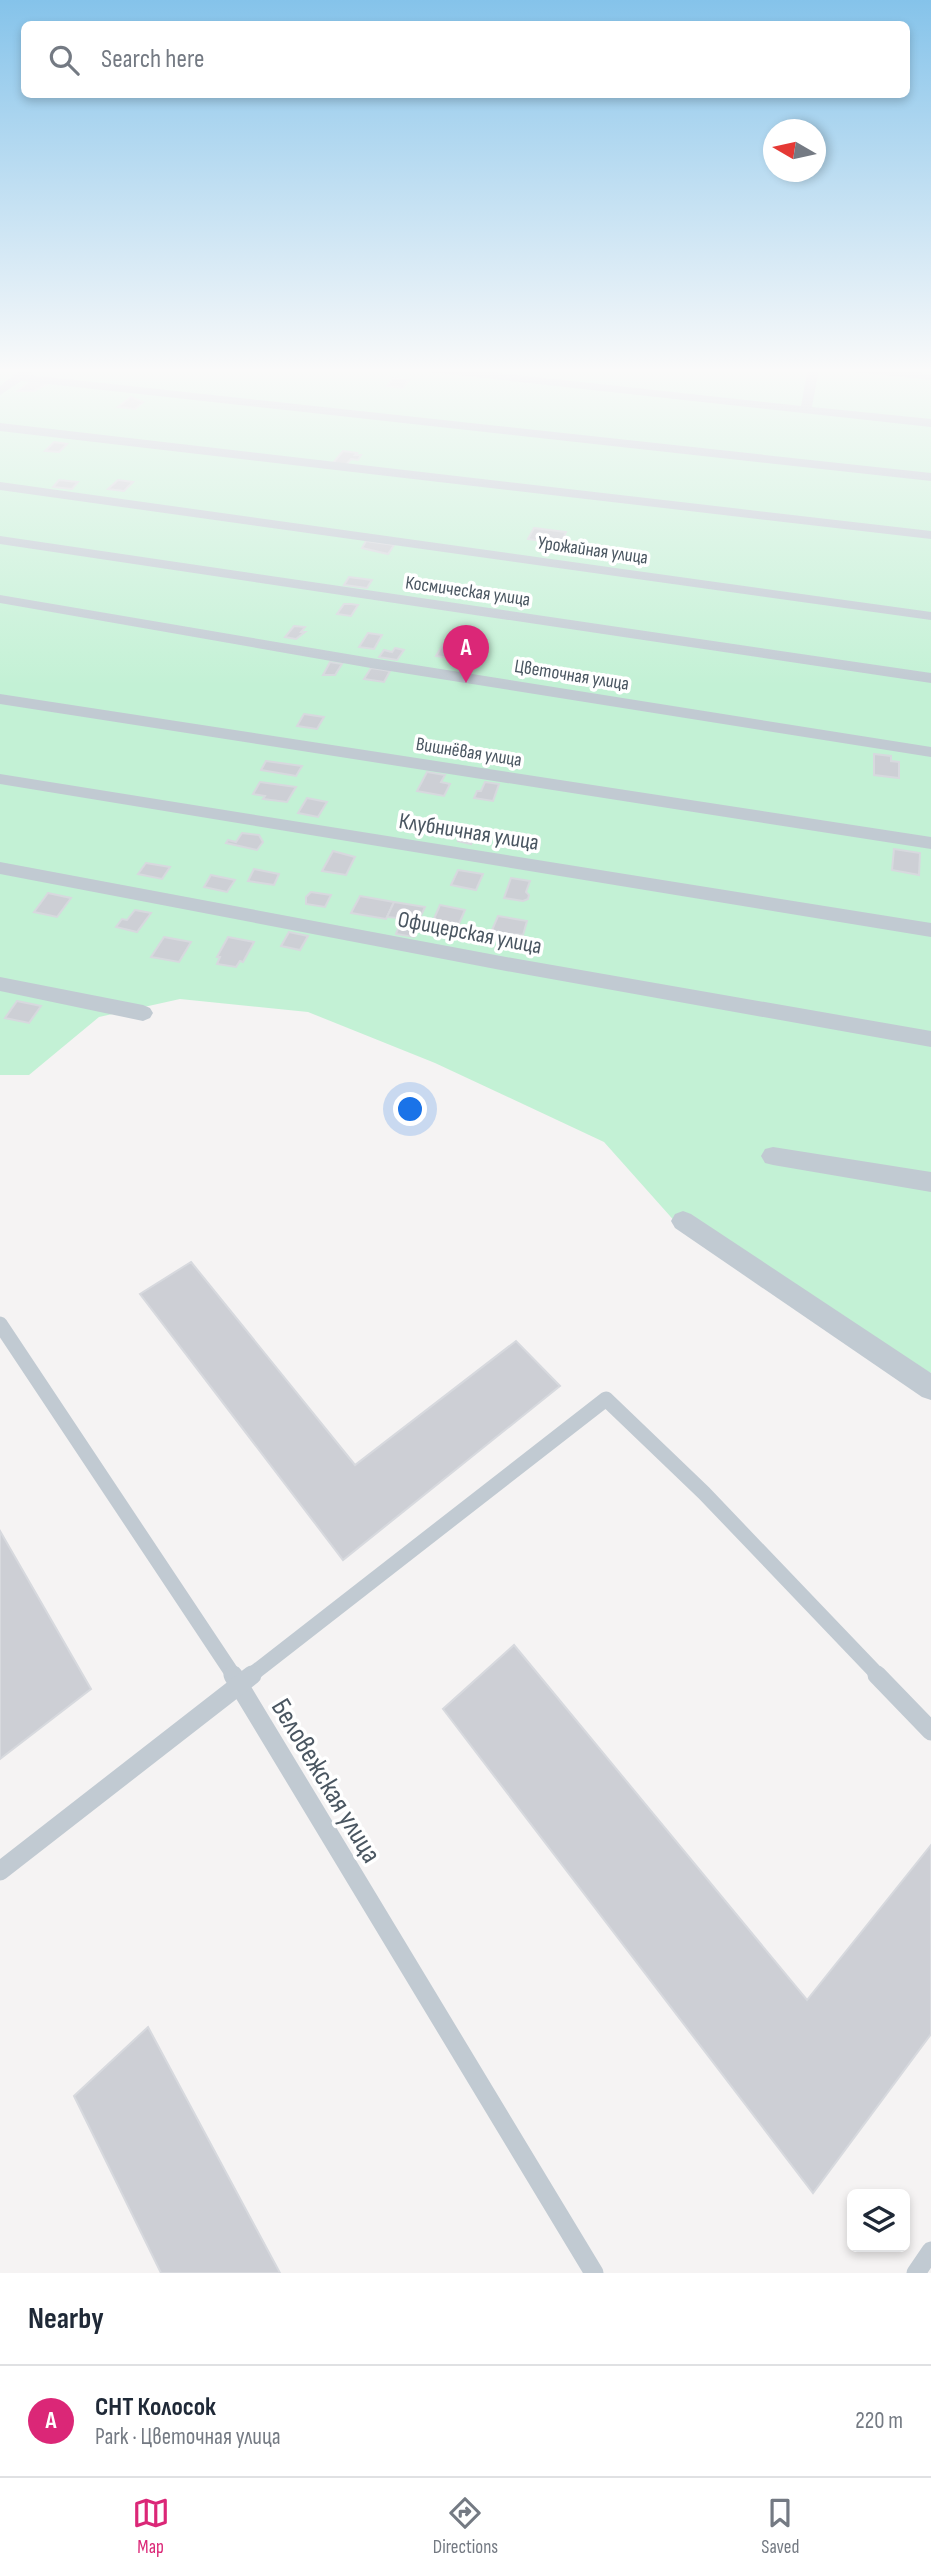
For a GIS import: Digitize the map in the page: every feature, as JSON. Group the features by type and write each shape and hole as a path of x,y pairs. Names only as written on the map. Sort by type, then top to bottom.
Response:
{"street":[{"path":"402,474 931,536"},
{"path":"904,474 931,477"},
{"name":"Урожайная улица","path":"0,486 931,616"},
{"name":"Космическая улица","path":"0,540 931,678"},
{"name":"Цветочная улица","path":"0,599 371,663 931,752"},
{"name":"Вишнёвая улица","path":"0,699 931,842"},
{"name":"Клубничная улица","path":"0,779 931,930"},
{"name":"Офицерская улица","path":"0,868 506,964 931,1039"},
{"path":"0,984 143,1013"},
{"path":"773,1156 931,1182"},
{"path":"683,1221 931,1388"}],"lane":[{"name":"Беловежская улица","path":"0,1324 240,1685 278,1753 594,2273"},
{"path":"0,1871 606,1399 704,1493 931,1731"},
{"path":"916,2273 931,2251"}],"green space":[{"path":"0,474 931,474 931,1373 814,1318 678,1225 604,1142 435,1063 308,1012 180,999 99,1017 29,1075 0,1075"}],"building":[{"path":"59,480 78,482 72,489 53,487"},
{"path":"118,480 133,482 124,491 108,489"},
{"path":"534,528 566,532 561,544 528,539"},
{"path":"366,541 394,545 388,554 362,548"},
{"path":"349,577 372,580 367,588 344,585"},
{"path":"344,604 358,605 351,616 337,614"},
{"path":"294,626 305,627 301,632 305,632 296,639 285,637"},
{"path":"368,633 382,635 374,649 359,647"},
{"path":"443,644 462,647 456,659 436,656"},
{"path":"395,648 404,650 397,660 379,657 384,650 392,652"},
{"path":"330,662 342,664 335,675 323,675"},
{"path":"371,668 390,671 384,682 364,679"},
{"path":"304,714 324,717 317,729 297,726"},
{"path":"475,750 493,753 489,763 471,760"},
{"path":"874,754 891,756 891,761 899,762 899,778 874,775"},
{"path":"266,761 302,766 296,776 261,770"},
{"path":"427,772 445,775 441,782 450,784 444,796 417,791"},
{"path":"260,782 296,787 287,802 263,799 265,796 253,794"},
{"path":"485,782 499,784 493,801 474,798"},
{"path":"307,798 327,802 318,817 298,813"},
{"path":"462,830 476,832 471,844 458,841"},
{"path":"242,833 259,835 263,842 257,850 226,843 228,840 236,842"},
{"path":"894,849 920,853 919,875 892,870"},
{"path":"333,851 355,857 346,875 322,871"},
{"path":"146,863 170,867 162,879 138,874"},
{"path":"254,869 279,874 274,885 248,881"},
{"path":"458,870 483,874 476,890 451,885"},
{"path":"211,875 235,880 227,892 204,887"},
{"path":"511,878 530,881 526,892 528,899 523,901 504,898"},
{"path":"311,892 331,895 325,907 306,904 306,897"},
{"path":"48,893 71,898 57,917 34,912"},
{"path":"360,896 394,902 386,919 351,913"},
{"path":"394,902 425,907 419,920 387,917"},
{"path":"440,905 465,910 458,926 433,921"},
{"path":"135,910 151,913 137,932 116,927 122,919 127,920"},
{"path":"498,916 527,921 523,935 513,934 512,937 492,930"},
{"path":"402,918 420,920 414,937 396,934"},
{"path":"289,932 308,936 300,950 281,946"},
{"path":"164,937 191,942 179,962 151,957"},
{"path":"228,937 254,942 243,962 240,961 236,967 217,964 220,957 217,957"},
{"path":"17,1001 41,1006 29,1023 5,1018"},
{"path":"191,1262 355,1465 516,1341 560,1386 343,1560 140,1294"},
{"path":"0,1531 91,1689 0,1759"},
{"path":"514,1645 807,2000 931,1845 931,2034 813,2193 443,1709"},
{"path":"148,2027 280,2273 161,2273 74,2096"}],"place":[{"name":"СНТ Колосок","path":"466,683"}]}
